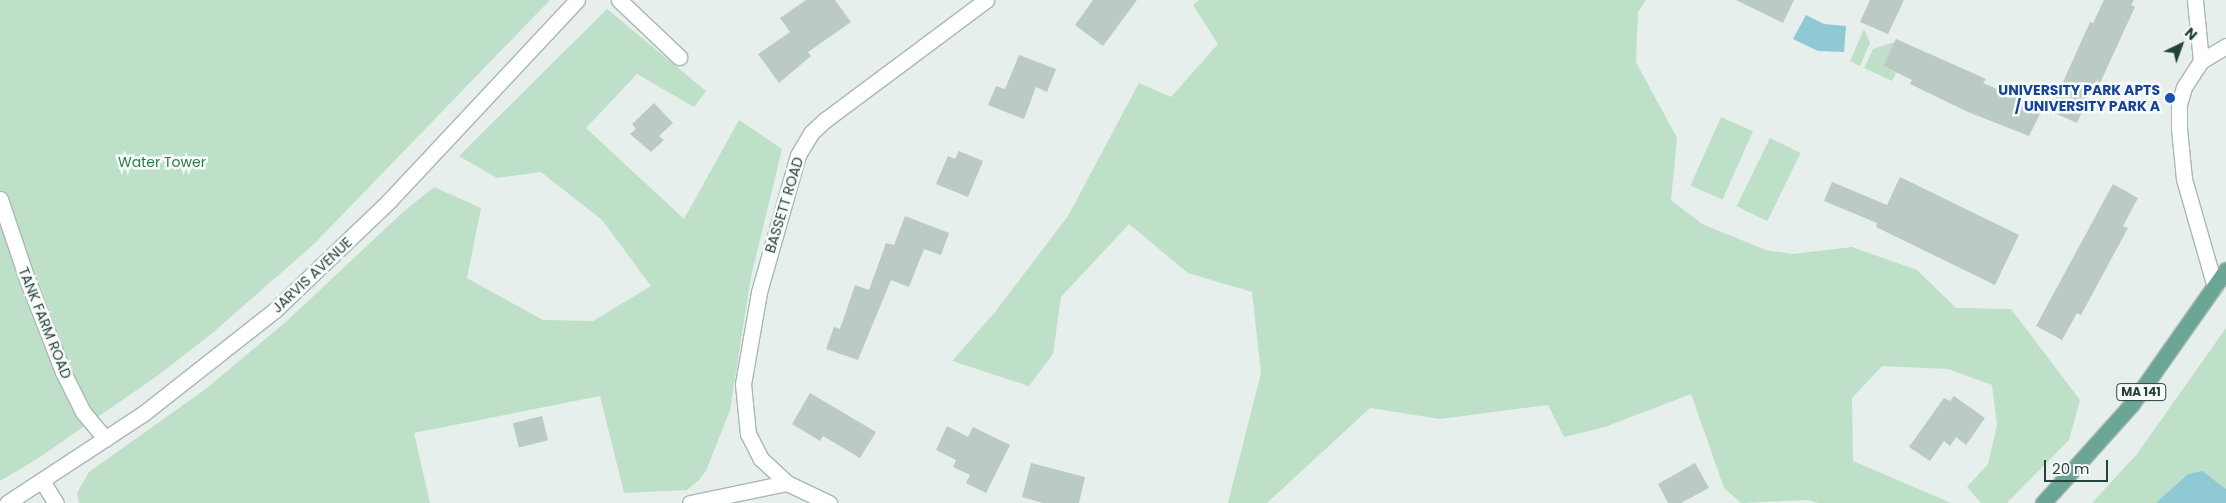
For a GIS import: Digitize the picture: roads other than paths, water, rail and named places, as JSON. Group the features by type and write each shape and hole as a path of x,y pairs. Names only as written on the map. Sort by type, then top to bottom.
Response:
{"main road":[{"name":"MA 141","path":"2043,503 2131,405 2226,270"}],"street":[{"name":"JARVIS AVENUE","path":"7,503 106,440 229,348 320,270 577,0"},
{"path":"619,0 679,57"},
{"name":"BASSETT ROAD","path":"829,503 787,483 770,470 754,447 744,418 744,384 748,343 759,292 798,155 811,133 825,120 986,0"},
{"path":"2195,0 2201,61"},
{"path":"2215,287 2184,179 2178,128 2179,104 2184,87 2201,61 2226,46"},
{"name":"TANK FARM ROAD","path":"0,199 63,372 83,412 106,440"},
{"path":"42,481 56,503"},
{"path":"690,503 787,483"}],"water":[{"path":"1806,15 1824,24 1846,26 1844,52 1818,51 1793,39"},
{"path":"2202,471 2226,489 2226,503 2156,503 2188,474"}],"place":[{"name":"UNIVERSITY PARK APTS / UNIVERSITY PARK A","path":"2170,98"}],"park label":[{"name":"Water Tower","path":"162,162"}]}
